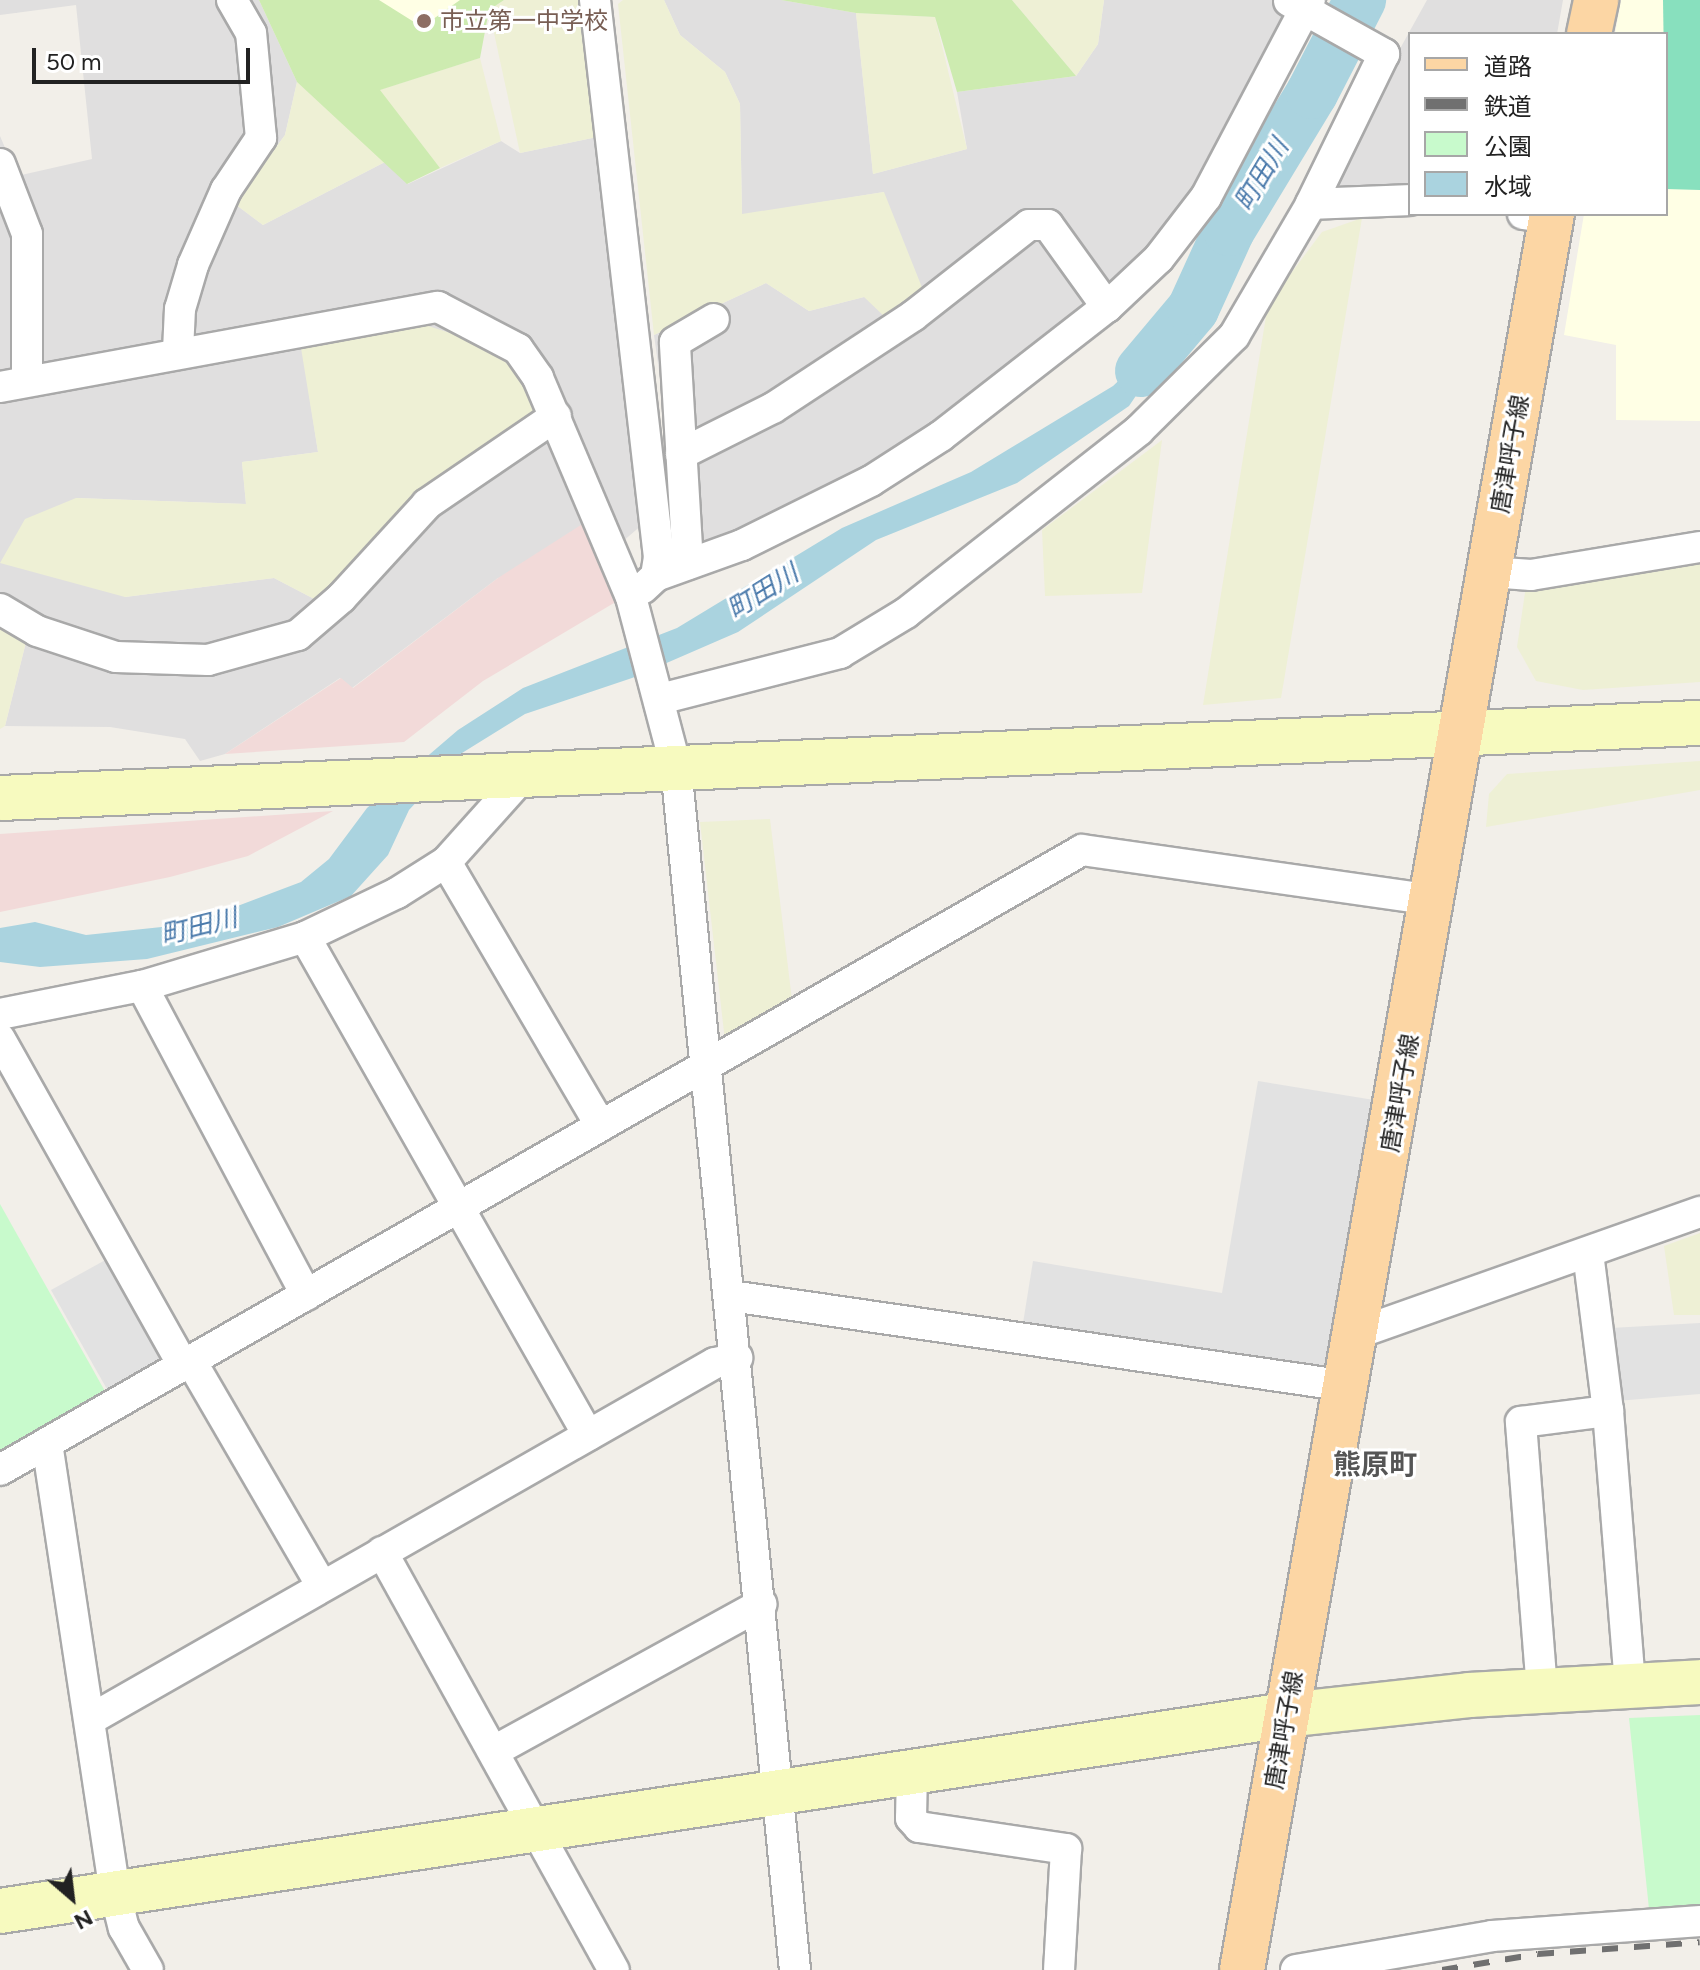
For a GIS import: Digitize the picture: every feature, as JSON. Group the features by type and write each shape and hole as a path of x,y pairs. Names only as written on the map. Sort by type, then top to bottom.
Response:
{"main road":[{"path":"1589,32 1596,0"},
{"name":"唐津呼子線","path":"1242,1970 1358,1333 1490,572 1542,216"}],"street":[{"path":"178,351 180,309 193,265 226,190 261,138 251,33 232,0"},
{"path":"595,0 659,557 656,576"},
{"path":"631,597 656,576 742,545 871,481 941,436 1107,307 1159,258 1206,197 1301,3 1384,54 1311,204 1234,336 1139,430 906,613 840,653 660,699"},
{"path":"0,164 27,234 13,383 178,351 438,307 518,349 556,416 631,597 676,767 781,1793 795,1970"},
{"path":"1311,204 1408,200"},
{"path":"681,454 773,408 913,316 1029,225 1048,225 1107,307"},
{"path":"688,564 675,342 714,319"},
{"path":"0,609 37,631 116,657 208,660 298,635 341,598 427,504 556,416"},
{"path":"1490,572 1531,575 1700,547"},
{"path":"0,798 1700,723"},
{"path":"0,1014 142,986 305,937 397,893 446,862 515,774"},
{"path":"0,1470 1082,850 1433,900"},
{"path":"446,862 601,1126"},
{"path":"305,937 588,1435"},
{"path":"142,986 306,1295"},
{"path":"0,1039 187,1363 322,1586"},
{"path":"1358,1333 1700,1212"},
{"path":"1588,1252 1608,1411 1630,1686"},
{"path":"731,1296 1347,1386"},
{"path":"91,1719 715,1363 737,1358"},
{"path":"1542,1690 1521,1422 1608,1411"},
{"path":"47,1443 115,1893 124,1928 148,1970"},
{"path":"382,1552 496,1750 614,1970"},
{"path":"496,1750 762,1604"},
{"path":"0,1911 1286,1715 1542,1690 1700,1682"},
{"path":"912,1771 911,1818 919,1827 1066,1849 1059,1970"},
{"path":"1296,1970 1492,1936 1700,1921"}],"shaded area":[{"path":"0,0 259,0 297,82 285,135 235,204 263,225 385,162 408,184 501,141 520,153 602,136 643,524 601,560 498,578 352,688 340,678 225,754 200,761 185,739 110,727 5,726 27,638 0,623 0,136 17,176 92,159 76,5 0,15","holes":["425,325 320,602 274,578 125,597 76,498 246,504 242,462 318,452 302,348"]},
{"name":"市立第一中学校","path":"357,0 485,0 427,42"},
{"path":"504,0 583,0 602,136 520,153 489,10"},
{"path":"623,0 664,0 680,35 725,72 740,104 742,214 884,192 925,295 886,318 864,297 809,311 766,283 654,335 618,4"},
{"path":"664,0 781,0 856,13 873,174 967,149 957,92 1076,76 1098,44 1104,0 1320,0 1250,132 1080,340 688,578 654,335 766,283 809,311 864,297 884,192 742,215 740,104 725,72 680,35"},
{"path":"1012,0 1104,0 1098,44 1076,76"},
{"path":"1427,0 1563,0 1557,32 1409,32"},
{"path":"1621,0 1700,0 1700,421 1616,420 1616,345 1564,335 1584,216 1668,216 1668,32 1615,32"},
{"path":"856,13 935,17 967,149 873,174"},
{"path":"1408,34 1408,190 1334,195 1325,184"},
{"path":"480,58 501,141 440,168 379,90"},
{"path":"297,82 385,162 263,225 235,204 285,135"},
{"path":"1362,218 1281,698 1203,705 1268,304 1322,232"},
{"path":"425,325 507,351 546,412 320,602 274,578 125,597 0,563 25,519 76,498 246,504 242,462 318,452 301,348"},
{"path":"1162,440 1142,593 1045,596 1042,530"},
{"path":"584,523 619,600 483,681 404,742 225,754 341,678 353,688 498,578"},
{"path":"1700,556 1700,682 1583,690 1536,681 1517,647 1526,586"},
{"path":"0,623 27,638 5,726 0,729"},
{"path":"1700,761 1700,790 1486,827 1489,794 1507,774"},
{"path":"333,811 248,856 170,877 0,912 0,834"},
{"path":"770,819 792,1000 725,1041 700,822"},
{"path":"1258,1081 1374,1100 1328,1373 1023,1323 1033,1261 1222,1293"},
{"path":"1700,1233 1700,1315 1674,1315 1664,1246"},
{"path":"109,1258 165,1359 108,1391 51,1290"},
{"path":"1700,1323 1700,1394 1617,1401 1611,1328"}],"green space":[{"path":"259,0 379,0 422,27 460,0 504,0 489,10 480,58 380,90 440,168 407,184 297,82"},
{"path":"781,0 1012,0 1076,76 957,92 935,17 856,13"},
{"path":"1663,0 1700,0 1700,190 1668,189 1668,32 1664,32"},
{"path":"0,1204 106,1393 0,1454"},
{"path":"1700,1715 1700,1909 1649,1909 1629,1718"}],"water":[{"path":"1194,310 1129,406 1017,483 876,540 738,632 632,678 525,714 462,753 409,810 388,855 351,896 278,927 147,959 40,967 0,962 0,928 35,922 86,935 190,924 301,882 329,859 367,808 458,730 523,688 677,628 842,528 971,472 1113,386"}],"waterway":[{"name":"町田川","path":"1141,371 1193,309 1229,230 1312,93 1360,0"}],"railway":[{"path":"1442,1970 1538,1954 1700,1942"}],"place":[{"name":"市立第一中学校","path":"424,21"}],"district":[{"name":"熊原町","path":"1375,1464"}]}
